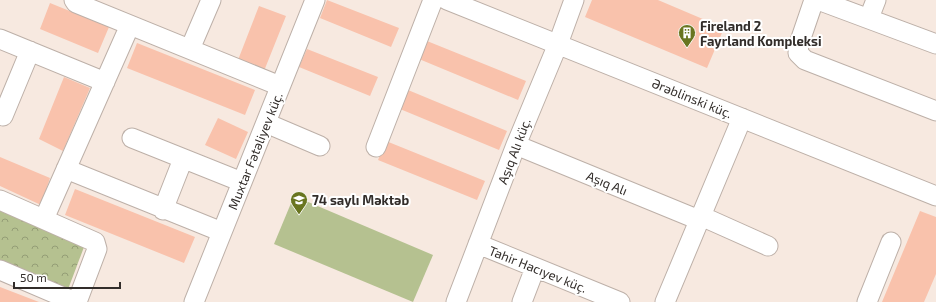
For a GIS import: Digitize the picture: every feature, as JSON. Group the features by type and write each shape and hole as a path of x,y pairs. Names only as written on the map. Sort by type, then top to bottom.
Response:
{"street":[{"path":"74,0 130,25 280,86"},
{"path":"190,49 211,0"},
{"name":"Muxtar Fətəliyev küç.","path":"194,302 315,0"},
{"path":"376,147 433,0"},
{"name":"Ərəblinski küç.","path":"447,0 936,196"},
{"name":"Aşıq Alı küç.","path":"456,302 516,145 558,44 574,0"},
{"path":"814,0 799,44 798,53 805,60 936,112"},
{"path":"818,0 936,44"},
{"path":"869,18 876,0"},
{"path":"44,219 130,25"},
{"path":"0,39 104,82"},
{"path":"3,116 30,51"},
{"path":"665,302 742,118"},
{"path":"266,123 320,146"},
{"path":"132,138 242,182"},
{"name":"Aşıq Alı","path":"516,145 768,246"},
{"path":"163,210 183,159"},
{"path":"66,169 163,210 222,232"},
{"path":"0,200 95,242 97,249 76,302 0,270"},
{"path":"867,302 891,242"},
{"name":"Tahir Hacıyev küç.","path":"478,244 620,302"},
{"path":"522,302 535,268"}],"green space":[{"path":"294,196 433,255 413,302 274,244"},
{"path":"0,210 84,247 67,292 0,263"}],"building":[{"path":"327,0 399,28 391,47 320,18"},
{"name":"Fireland 2 Fayrland Kompleksi","path":"592,0 658,0 724,28 707,68 585,17"},
{"path":"50,3 109,27 98,53 40,29"},
{"path":"259,6 286,16 264,71 238,60"},
{"path":"427,41 526,81 518,100 419,59"},
{"path":"137,43 255,90 245,115 127,68"},
{"path":"307,49 378,77 370,96 299,67"},
{"path":"64,77 90,88 63,151 39,139"},
{"path":"408,90 507,131 499,150 400,109"},
{"path":"218,118 248,132 236,159 205,145"},
{"path":"386,141 485,181 477,200 378,160"},
{"path":"0,157 50,178 41,205 0,186"},
{"path":"75,189 195,237 184,263 65,215"},
{"path":"920,211 936,217 936,274 924,302 882,302"},
{"path":"0,287 39,302 0,302"}],"place":[{"name":"Fireland 2 Fayrland Kompleksi","path":"687,48"},
{"name":"74 saylı Məktəb","path":"299,215"}]}
